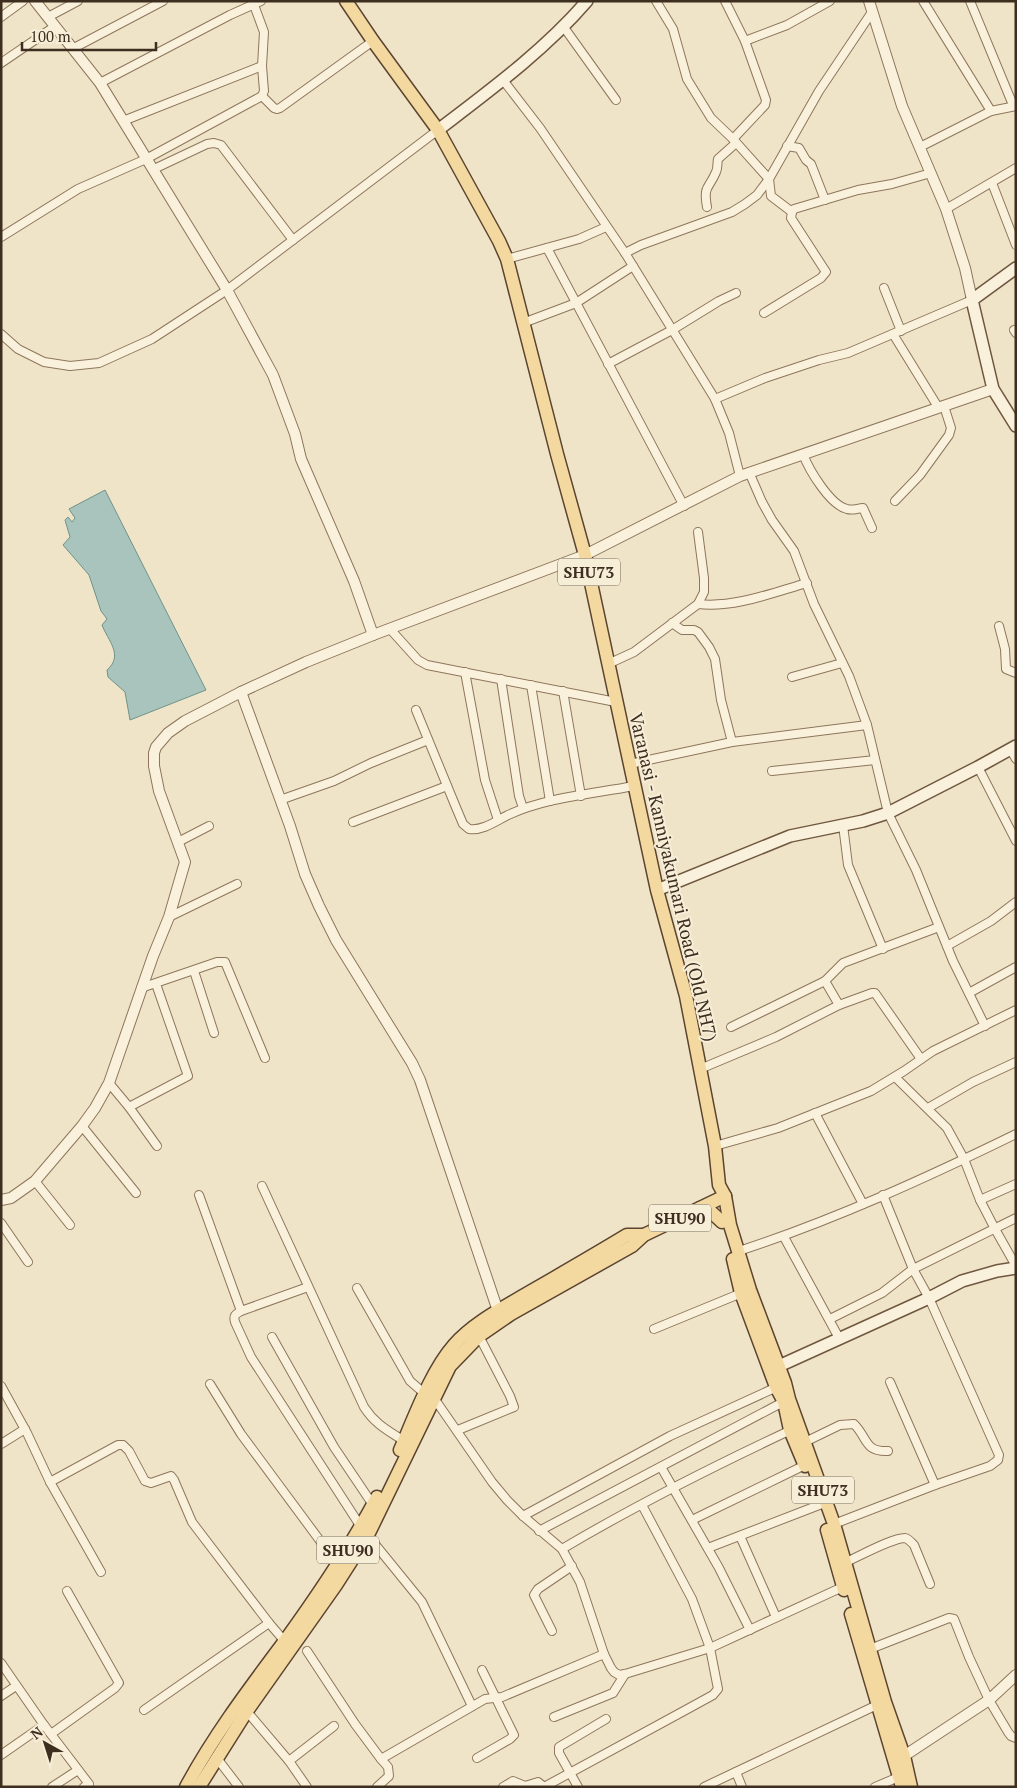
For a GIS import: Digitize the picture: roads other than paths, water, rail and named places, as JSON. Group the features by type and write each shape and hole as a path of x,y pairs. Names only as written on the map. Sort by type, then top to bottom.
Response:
{"main road":[{"name":"Varanasi - Kanniyakumari Road (Old NH7)","path":"346,1 372,41 438,130 507,259 585,555 657,890 686,996 715,1146 720,1194 739,1252 745,1291 779,1366 780,1385 795,1428 805,1442 824,1504 834,1524 846,1562 847,1585 870,1649 885,1702 904,1756 903,1779 911,1787"},
{"path":"438,130 503,80 563,26 586,1"},
{"path":"1016,268 972,300 993,389 1016,426"},
{"path":"657,890 790,836 888,813 978,767 1014,751"},
{"path":"720,1194 722,1222 780,1385"},
{"name":"SHU90","path":"186,1787 208,1747 243,1706 288,1645 338,1565 364,1531 373,1505 404,1441 430,1396 443,1360 454,1345 474,1327 498,1311 627,1235 644,1235 700,1208 720,1194"},
{"path":"700,1208 708,1209 722,1222"},
{"path":"288,1645 336,1585 430,1396 450,1366 479,1336 511,1314 632,1246 644,1235"},
{"path":"779,1366 929,1298 962,1281 1016,1267"},
{"path":"795,1428 824,1504 847,1585 877,1706 903,1779"},
{"path":"199,1787 217,1758 243,1706"}],"street":[{"path":"1,17 23,1"},
{"path":"34,1 100,84 227,290 273,374 295,434 301,459 354,581 373,635"},
{"path":"48,17 78,1"},
{"path":"72,49 163,1"},
{"path":"656,1 673,29 686,79 711,118 735,141 769,179 771,196 792,212"},
{"path":"707,207 705,196 707,187 717,170 718,159 765,105 766,100 746,41 725,1"},
{"path":"746,41 787,25 830,1"},
{"path":"715,399 765,378 848,352 972,300 965,268 946,209 902,106 868,1"},
{"path":"923,1 991,111"},
{"path":"920,147 991,111 1014,106 970,1"},
{"path":"1,237 78,188 146,159 262,96 264,91 262,66 264,32 257,3 230,15 100,84"},
{"path":"625,253 641,245 732,212 757,195 769,179 819,91 872,12"},
{"path":"563,26 616,100"},
{"path":"1,63 54,27"},
{"path":"262,96 274,108 280,108 372,41"},
{"path":"123,121 262,66"},
{"path":"503,80 540,128 625,253 715,399 745,474 772,520 794,551 814,604 842,663 867,725 888,813 916,870 947,946 985,1026"},
{"path":"1,334 18,349 44,362 70,366 99,363 152,339 227,290 438,130"},
{"path":"154,169 207,144 221,145 294,240"},
{"path":"787,146 799,148 806,160 811,164 825,200"},
{"path":"946,209 1016,168"},
{"path":"764,313 821,278 826,272 791,218 792,212 798,208 858,190 892,184 931,173"},
{"path":"992,183 1016,245"},
{"path":"507,259 580,239 606,227"},
{"path":"547,248 684,506"},
{"path":"523,323 576,304 633,266"},
{"path":"884,288 897,333 941,407 951,428 949,435 924,470 895,501"},
{"path":"608,364 736,293"},
{"path":"1,1206 6,1199 35,1181 95,1108 109,1083 169,917 185,862 159,791 154,766 156,747 168,733 240,692 306,662 585,555 745,474 993,389"},
{"path":"803,454 811,472 832,501 846,509 863,508 872,528"},
{"path":"608,664 634,652 698,604 704,592 704,578 698,532"},
{"path":"698,604 723,604 807,583"},
{"path":"672,623 682,630 698,632 709,647 715,659 721,700 732,742"},
{"path":"998,626 1005,648 1006,669 1016,673"},
{"path":"390,629 418,660 427,665 616,702"},
{"path":"792,677 842,663"},
{"path":"465,672 485,780 498,820"},
{"path":"501,679 519,796 523,808"},
{"path":"531,685 550,801"},
{"path":"563,691 581,796"},
{"path":"240,692 305,874 319,906 336,940 412,1063 420,1080 498,1311"},
{"path":"416,710 463,824 469,830 484,827 523,808 550,801 634,786"},
{"path":"630,764 732,742 867,725"},
{"path":"280,800 334,781 371,763 428,740"},
{"path":"772,771 875,760"},
{"path":"978,767 1016,841"},
{"path":"353,822 447,786"},
{"path":"843,825 848,865 883,948"},
{"path":"178,842 208,826"},
{"path":"169,917 237,884"},
{"path":"947,946 991,921 1016,902"},
{"path":"732,1027 825,981 844,964 939,927"},
{"path":"142,988 217,962 225,962 265,1058"},
{"path":"969,993 1016,967"},
{"path":"194,971 214,1033"},
{"path":"825,981 839,1005"},
{"path":"129,1107 181,1082 188,1076 156,984"},
{"path":"700,1069 776,1037 839,1005 866,994 875,993 921,1059"},
{"path":"715,1146 778,1128 871,1091 933,1051 1016,1010"},
{"path":"928,1108 973,1082 1016,1062"},
{"path":"894,1077 947,1128 964,1159 980,1200 1016,1267"},
{"path":"109,1083 158,1146"},
{"path":"815,1113 863,1204"},
{"path":"82,1126 136,1193"},
{"path":"739,1252 784,1237 863,1204 1016,1134"},
{"path":"35,1181 70,1225"},
{"path":"980,1200 1016,1184"},
{"path":"262,1186 368,1413 378,1424 404,1441"},
{"path":"198,1195 241,1311"},
{"path":"834,1524 934,1485 990,1466 998,1460 999,1455 929,1298 913,1269 883,1195"},
{"path":"830,1319 882,1293 913,1269 1016,1218"},
{"path":"1,1223 28,1262"},
{"path":"784,1237 839,1338"},
{"path":"308,1287 241,1311 234,1318 251,1357 364,1531 422,1602 472,1706"},
{"path":"357,1288 410,1381 430,1396 458,1430 492,1482 523,1516 562,1549 587,1600 604,1654 614,1672 619,1675 625,1674 710,1648 847,1585"},
{"path":"654,1329 745,1291"},
{"path":"458,1430 514,1407 479,1336"},
{"path":"272,1337 334,1447 373,1505"},
{"path":"890,1382 934,1485"},
{"path":"210,1384 241,1434 338,1565"},
{"path":"523,1516 670,1436 780,1385"},
{"path":"1,1386 25,1429 50,1482 101,1572"},
{"path":"539,1531 662,1468 786,1401"},
{"path":"805,1442 840,1425 854,1424 872,1449 877,1452 888,1451"},
{"path":"562,1549 608,1522 704,1471 795,1428"},
{"path":"1,1444 25,1429"},
{"path":"50,1482 118,1445 123,1445 129,1450 145,1481 151,1483 168,1476 173,1478 198,1530 288,1645"},
{"path":"662,1468 708,1548 750,1630"},
{"path":"692,1520 799,1468"},
{"path":"708,1548 824,1504"},
{"path":"503,1787 513,1781 525,1786 538,1782 544,1786 716,1692 718,1684 710,1648 692,1599 642,1505"},
{"path":"740,1536 776,1616"},
{"path":"846,1562 905,1538 914,1545 930,1584"},
{"path":"552,1631 534,1595 538,1589 572,1566"},
{"path":"52,1734 115,1688 119,1683 67,1592"},
{"path":"870,1649 950,1618 954,1619 969,1658 989,1700 1008,1732 1016,1738"},
{"path":"144,1710 269,1623"},
{"path":"307,1651 355,1724 388,1768 389,1776 377,1787"},
{"path":"381,1759 485,1699 506,1696 604,1654"},
{"path":"1,1663 88,1786"},
{"path":"477,1758 514,1735 494,1698 482,1670"},
{"path":"554,1717 608,1695 616,1689 625,1674"},
{"path":"904,1756 989,1700 1016,1676"},
{"path":"1,1696 16,1686"},
{"path":"243,1706 307,1787"},
{"path":"704,1787 877,1706"},
{"path":"578,1787 559,1753 558,1747 606,1719"},
{"path":"1,1755 44,1725"},
{"path":"289,1762 334,1726"},
{"path":"208,1747 239,1787"},
{"path":"52,1787 78,1770"},
{"path":"736,1772 742,1787"},
{"path":"875,1787 903,1779"}],"water":[{"path":"105,490 206,690 130,720 125,692 108,677 107,670 112,664 114,653 111,642 102,625 107,619 101,611 89,575 63,545 70,537 65,520 68,517 72,522 75,518 69,509"}]}
